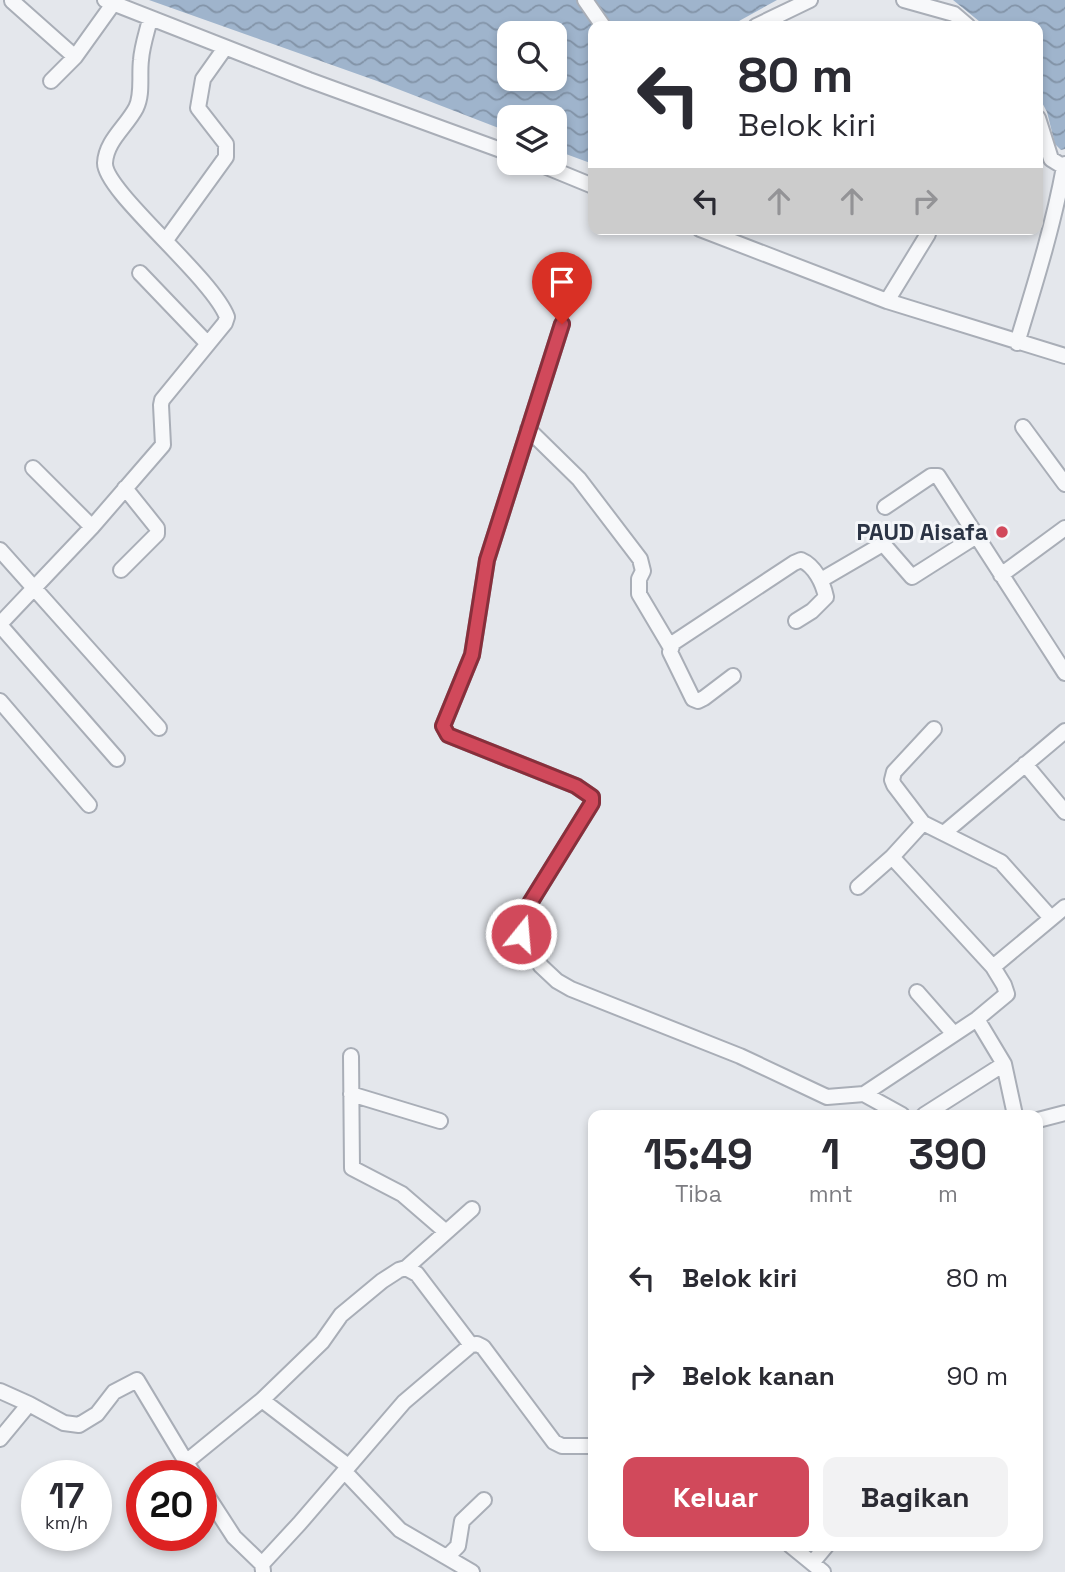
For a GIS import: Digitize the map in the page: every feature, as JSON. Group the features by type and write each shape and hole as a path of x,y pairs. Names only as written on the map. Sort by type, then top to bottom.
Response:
{"street":[{"path":"586,0 600,21"},
{"path":"766,21 810,0"},
{"path":"904,0 954,14 962,21"},
{"path":"12,1 75,57"},
{"path":"51,81 75,57 109,2 309,80 497,149"},
{"path":"117,759 0,624 92,527 163,445 163,400 227,317 194,270 118,190 106,171 109,147 139,101 141,58 150,19"},
{"path":"166,240 226,158 226,144 198,108 203,79 225,48"},
{"path":"1017,343 1045,251 1064,165 1051,159 1043,134"},
{"path":"566,175 588,184"},
{"path":"887,301 927,235"},
{"path":"737,236 887,301 1065,356"},
{"path":"141,273 208,344"},
{"path":"562,324 487,560 472,655 443,726 448,735 576,786 592,797 592,803 522,916 521,934 541,966 557,981 571,989 740,1056 827,1097 863,1094 977,1019 1007,994 993,967 892,857"},
{"path":"1023,427 1065,484"},
{"path":"528,429 579,479 640,559 643,571 639,579 639,594 671,648 695,700 704,698 733,676"},
{"path":"33,468 92,527"},
{"path":"885,507 936,474 1065,673"},
{"path":"121,570 158,534 157,528 125,488"},
{"path":"1002,575 1065,528"},
{"path":"821,580 881,545 885,546 912,577 978,535"},
{"path":"0,550 36,587 159,728"},
{"path":"671,648 674,641 801,561 809,564 821,580 825,599 796,621"},
{"path":"0,701 89,805"},
{"path":"934,729 894,772 892,780 897,791 923,823 1000,862 1051,918"},
{"path":"944,833 1065,731"},
{"path":"1025,764 1065,812"},
{"path":"858,887 892,857 923,823"},
{"path":"993,967 1065,907"},
{"path":"917,992 954,1034"},
{"path":"977,1019 1004,1064 1014,1110"},
{"path":"351,1056 352,1167 402,1194 446,1233"},
{"path":"932,1110 1004,1064"},
{"path":"351,1094 440,1121"},
{"path":"863,1094 893,1110"},
{"path":"1043,1119 1065,1113"},
{"path":"188,1460 262,1399 322,1342 341,1315 382,1281 406,1268 472,1209"},
{"path":"406,1268 417,1274 471,1345"},
{"path":"217,1511 234,1537 263,1568 404,1402 471,1345 483,1347 554,1442 562,1446 588,1446"},
{"path":"0,1391 64,1423 79,1425 97,1414 114,1392 137,1380 185,1460"},
{"path":"262,1399 346,1469 400,1530 448,1556 463,1570"},
{"path":"0,1439 29,1404"},
{"path":"448,1556 458,1546 462,1521 484,1500"},
{"path":"797,1551 817,1567 824,1551"}],"water":[{"path":"149,0 777,0 739,21 588,21 588,162 567,154 567,105 497,105 497,127 377,81"},
{"path":"953,0 1065,0 1065,149 1061,150 1055,144 1043,104 1043,21 979,21"}],"place":[{"name":"PAUD Aisafa","path":"1002,532"}],"route":[{"path":"521,934 522,916 593,799 576,786 448,735 443,726 472,655 487,560 562,324"}]}
